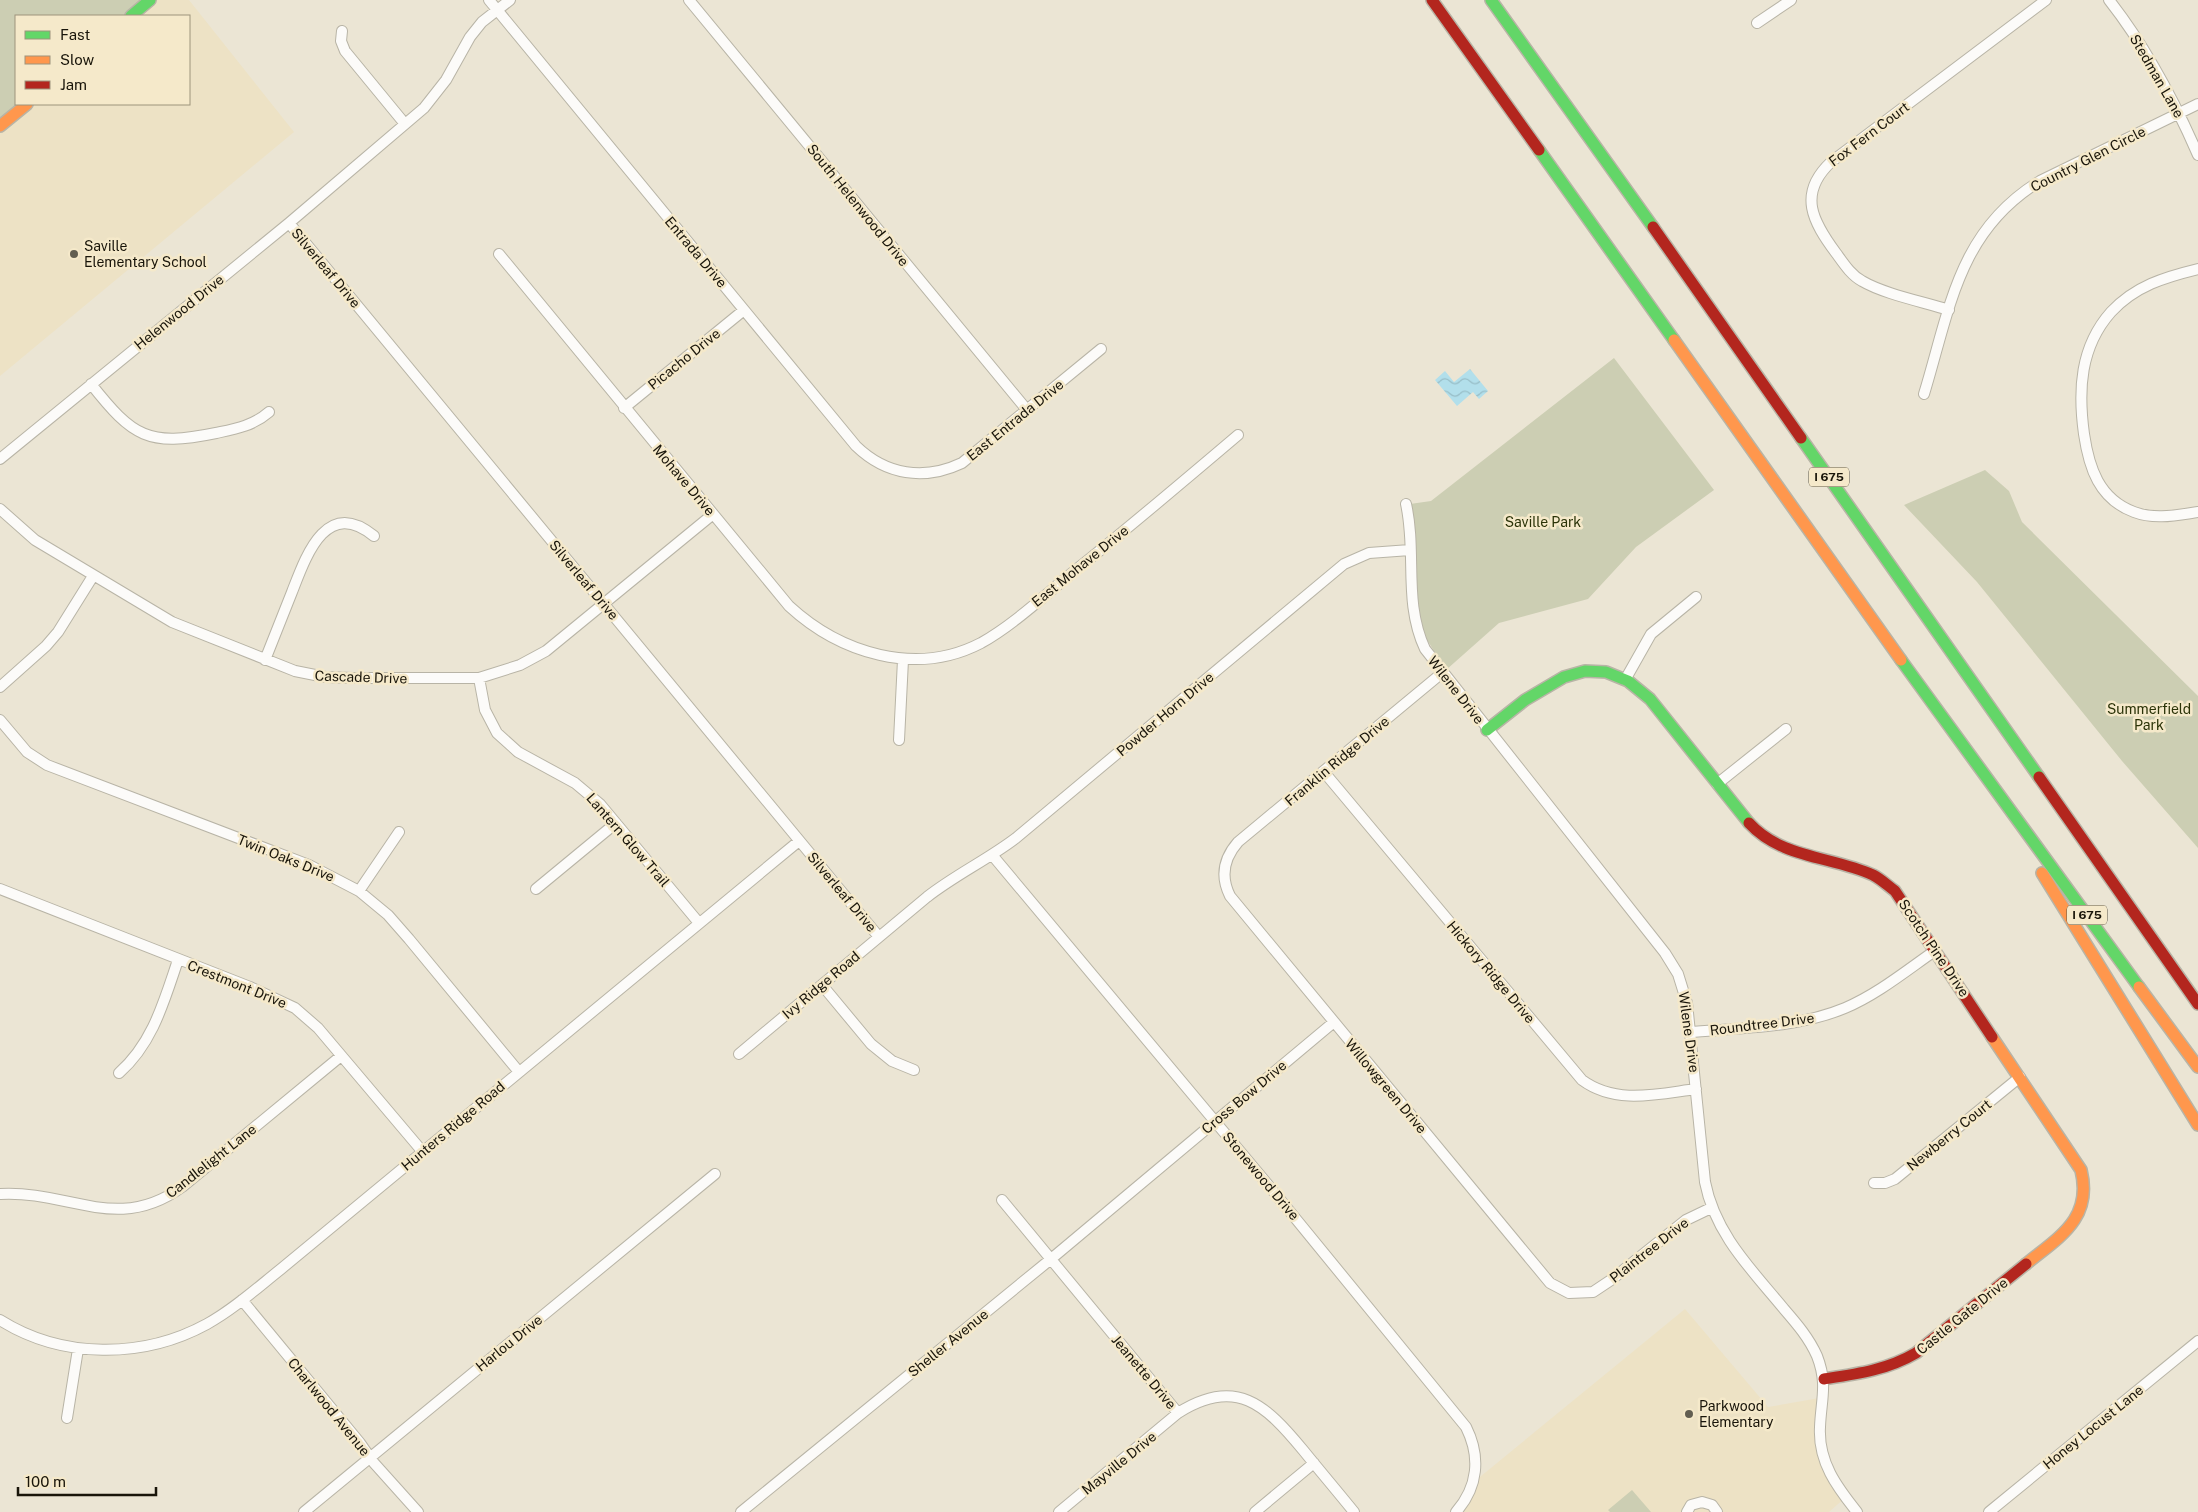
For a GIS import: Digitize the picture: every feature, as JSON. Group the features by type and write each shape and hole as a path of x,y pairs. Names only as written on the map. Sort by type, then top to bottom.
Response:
{"main road":[{"path":"132,15 150,0"},
{"name":"I 675","path":"1432,0 1975,764 2198,1067"},
{"name":"I 675","path":"1491,0 1683,269 2198,1004"},
{"path":"0,126 25,105"},
{"name":"Scotch Pine Drive","path":"1487,730 1539,688 1561,677 1576,673 1593,672 1625,680 1650,699 1750,825 1766,839 1788,850 1863,871 1886,883 1903,900 2081,1170 2085,1197 2080,1213"},
{"path":"1975,764 2198,1125"},
{"path":"2164,956 2198,998"},
{"name":"Castle Gate Drive","path":"1824,1379 1881,1371 1902,1363 2068,1229 2080,1213"}],"street":[{"name":"Entrada Drive","path":"489,0 865,455 892,470 921,474"},
{"name":"Helenwood Drive","path":"0,459 289,223 405,124 436,95 470,37 496,9 510,0"},
{"name":"South Helenwood Drive","path":"688,0 1027,410"},
{"path":"1757,23 1791,0"},
{"name":"Fox Fern Court","path":"1949,310 1871,286 1853,275 1818,229 1812,209 1813,189 1821,172 1831,162 2046,0"},
{"name":"Stedman Lane","path":"2109,0 2151,61 2179,113 2198,155"},
{"path":"342,32 341,41 345,51 405,124"},
{"name":"Country Glen Circle","path":"1924,394 1962,272 1972,248 1989,224 2009,203 2040,182 2198,104"},
{"name":"Silverleaf Drive","path":"289,223 879,937"},
{"name":"Mohave Drive","path":"499,254 712,515 789,606 807,622 830,636 860,650 903,660"},
{"path":"2198,269 2151,282 2137,290 2111,313 2100,327 2089,350 2082,376 2080,393 2088,455 2094,475 2107,494 2128,509 2144,515 2162,516 2198,512"},
{"name":"Picacho Drive","path":"624,408 744,310"},
{"name":"East Entrada Drive","path":"921,474 947,470 962,463 1100,349"},
{"path":"91,384 110,408 133,428 151,437 168,440 183,440 236,429 252,423 269,412"},
{"name":"East Mohave Drive","path":"903,660 941,656 968,649 1003,629 1110,543 1238,434"},
{"name":"Wilene Drive","path":"1406,504 1410,523 1411,597 1415,624 1425,649 1442,673 1665,953 1678,974 1685,991 1705,1182 1711,1208 1730,1243 1807,1338 1817,1357 1824,1379 1825,1397 1820,1428 1822,1453 1836,1485 1858,1512"},
{"name":"Cascade Drive","path":"0,508 35,540 172,622 295,671 325,677 480,678 520,666 534,658 604,603 712,515"},
{"path":"265,660 302,565 318,538 330,528 343,523 356,524 374,536"},
{"name":"Powder Horn Drive","path":"927,898 943,885 993,856 1344,564 1369,553 1410,550"},
{"path":"0,687 46,646 58,632 93,576"},
{"path":"1625,680 1650,634 1696,597"},
{"path":"899,740 903,660"},
{"name":"Franklin Ridge Drive","path":"1231,850 1442,673"},
{"name":"Lantern Glow Trail","path":"480,678 482,696 490,723 506,742 518,752 575,783 600,804 699,923"},
{"name":"Twin Oaks Drive","path":"0,720 27,752 47,765 309,865 360,891 388,915 404,933 519,1072"},
{"path":"1717,784 1786,729"},
{"name":"Hickory Ridge Drive","path":"1324,772 1582,1080 1600,1091 1621,1096 1696,1089"},
{"path":"536,889 616,823"},
{"path":"360,891 399,832"},
{"name":"Hunters Ridge Road","path":"0,1320 42,1340 78,1348 108,1350 158,1344 192,1332 242,1300 799,841"},
{"name":"Willowgreen Drive","path":"1231,850 1226,861 1224,873 1225,884 1230,896 1546,1279 1559,1289 1569,1293 1586,1293"},
{"name":"Stonewood Drive","path":"993,856 1215,1121 1466,1427 1475,1451 1475,1481 1465,1501 1456,1512"},
{"name":"Crestmont Drive","path":"0,889 274,997 295,1008 318,1028 422,1151"},
{"name":"Ivy Ridge Road","path":"738,1054 927,898"},
{"name":"Roundtree Drive","path":"1690,1032 1804,1020 1829,1014 1864,998 1936,950"},
{"path":"119,1073 130,1063 147,1041 178,960"},
{"path":"822,985 882,1055 914,1070"},
{"name":"Cross Bow Drive","path":"1154,1172 1334,1022"},
{"name":"Candlelight Lane","path":"0,1194 30,1195 109,1210 144,1207 162,1200 182,1187 341,1056"},
{"name":"Newberry Court","path":"1874,1182 1885,1183 1895,1179 2020,1077"},
{"name":"Sheller Avenue","path":"741,1512 1051,1259 1154,1172"},
{"name":"Harlou Drive","path":"304,1512 715,1174"},
{"name":"Jeanette Drive","path":"1002,1200 1178,1413 1194,1404 1212,1398 1229,1397 1246,1400 1266,1409 1278,1420 1354,1512"},
{"name":"Plaintree Drive","path":"1586,1293 1600,1288 1686,1220 1711,1208"},
{"name":"Charlwood Avenue","path":"242,1300 360,1443 370,1458 418,1512"},
{"name":"Honey Locust Lane","path":"1989,1512 2198,1341"},
{"path":"67,1418 78,1348"},
{"name":"Mayville Drive","path":"1059,1512 1178,1413"},
{"path":"1255,1512 1314,1463"},
{"path":"1687,1512 1691,1505 1702,1502 1712,1505 1717,1512"}],"shaded area":[{"name":"Saville Elementary School","path":"150,0 189,0 294,132 0,376 0,126 26,105 190,105 190,15 132,15"},
{"name":"Parkwood Elementary","path":"1685,1309 1768,1407 1825,1397 1822,1453 1846,1497 1829,1512 1456,1512 1475,1481"}],"green space":[{"path":"0,0 150,0 132,15 15,15 15,105 0,126"},
{"name":"Saville Park","path":"1614,358 1714,490 1636,547 1588,599 1499,623 1446,670 1424,635 1418,610 1410,504 1431,501"},
{"name":"Summerfield Park","path":"1985,470 2009,491 2022,522 2198,696 2198,848 2122,761 1977,582 1904,505"},
{"path":"1632,1490 1651,1512 1610,1512 1608,1510"}],"water":[{"path":"1470,369 1488,391 1479,399 1473,392 1457,406 1435,380 1445,371 1454,382"}],"traffic: fast":[{"path":"132,15 150,0"},
{"path":"1491,0 1653,227"},
{"path":"1539,150 1674,340"},
{"path":"1801,438 2039,777"},
{"path":"1901,660 2139,987"},
{"path":"1487,730 1525,700 1564,677 1585,671 1606,672 1628,681 1650,699 1749,823"}],"traffic: slow":[{"path":"0,126 26,105"},
{"path":"1674,340 1901,660"},
{"path":"2042,873 2198,1125"},
{"path":"2139,987 2198,1067"},
{"path":"1992,1037 2081,1170 2082,1202 2078,1214 2061,1235 2026,1264"}],"traffic: jam":[{"path":"1432,0 1539,150"},
{"path":"1653,227 1801,438"},
{"path":"2039,777 2198,1004"},
{"path":"1749,823 1762,835 1777,844 1873,875 1895,891 1992,1037"},
{"path":"1824,1379 1860,1373 1894,1364 1916,1353 2026,1264"}],"place":[{"name":"Saville Elementary School","path":"74,254"},
{"name":"Parkwood Elementary","path":"1689,1414"}]}
